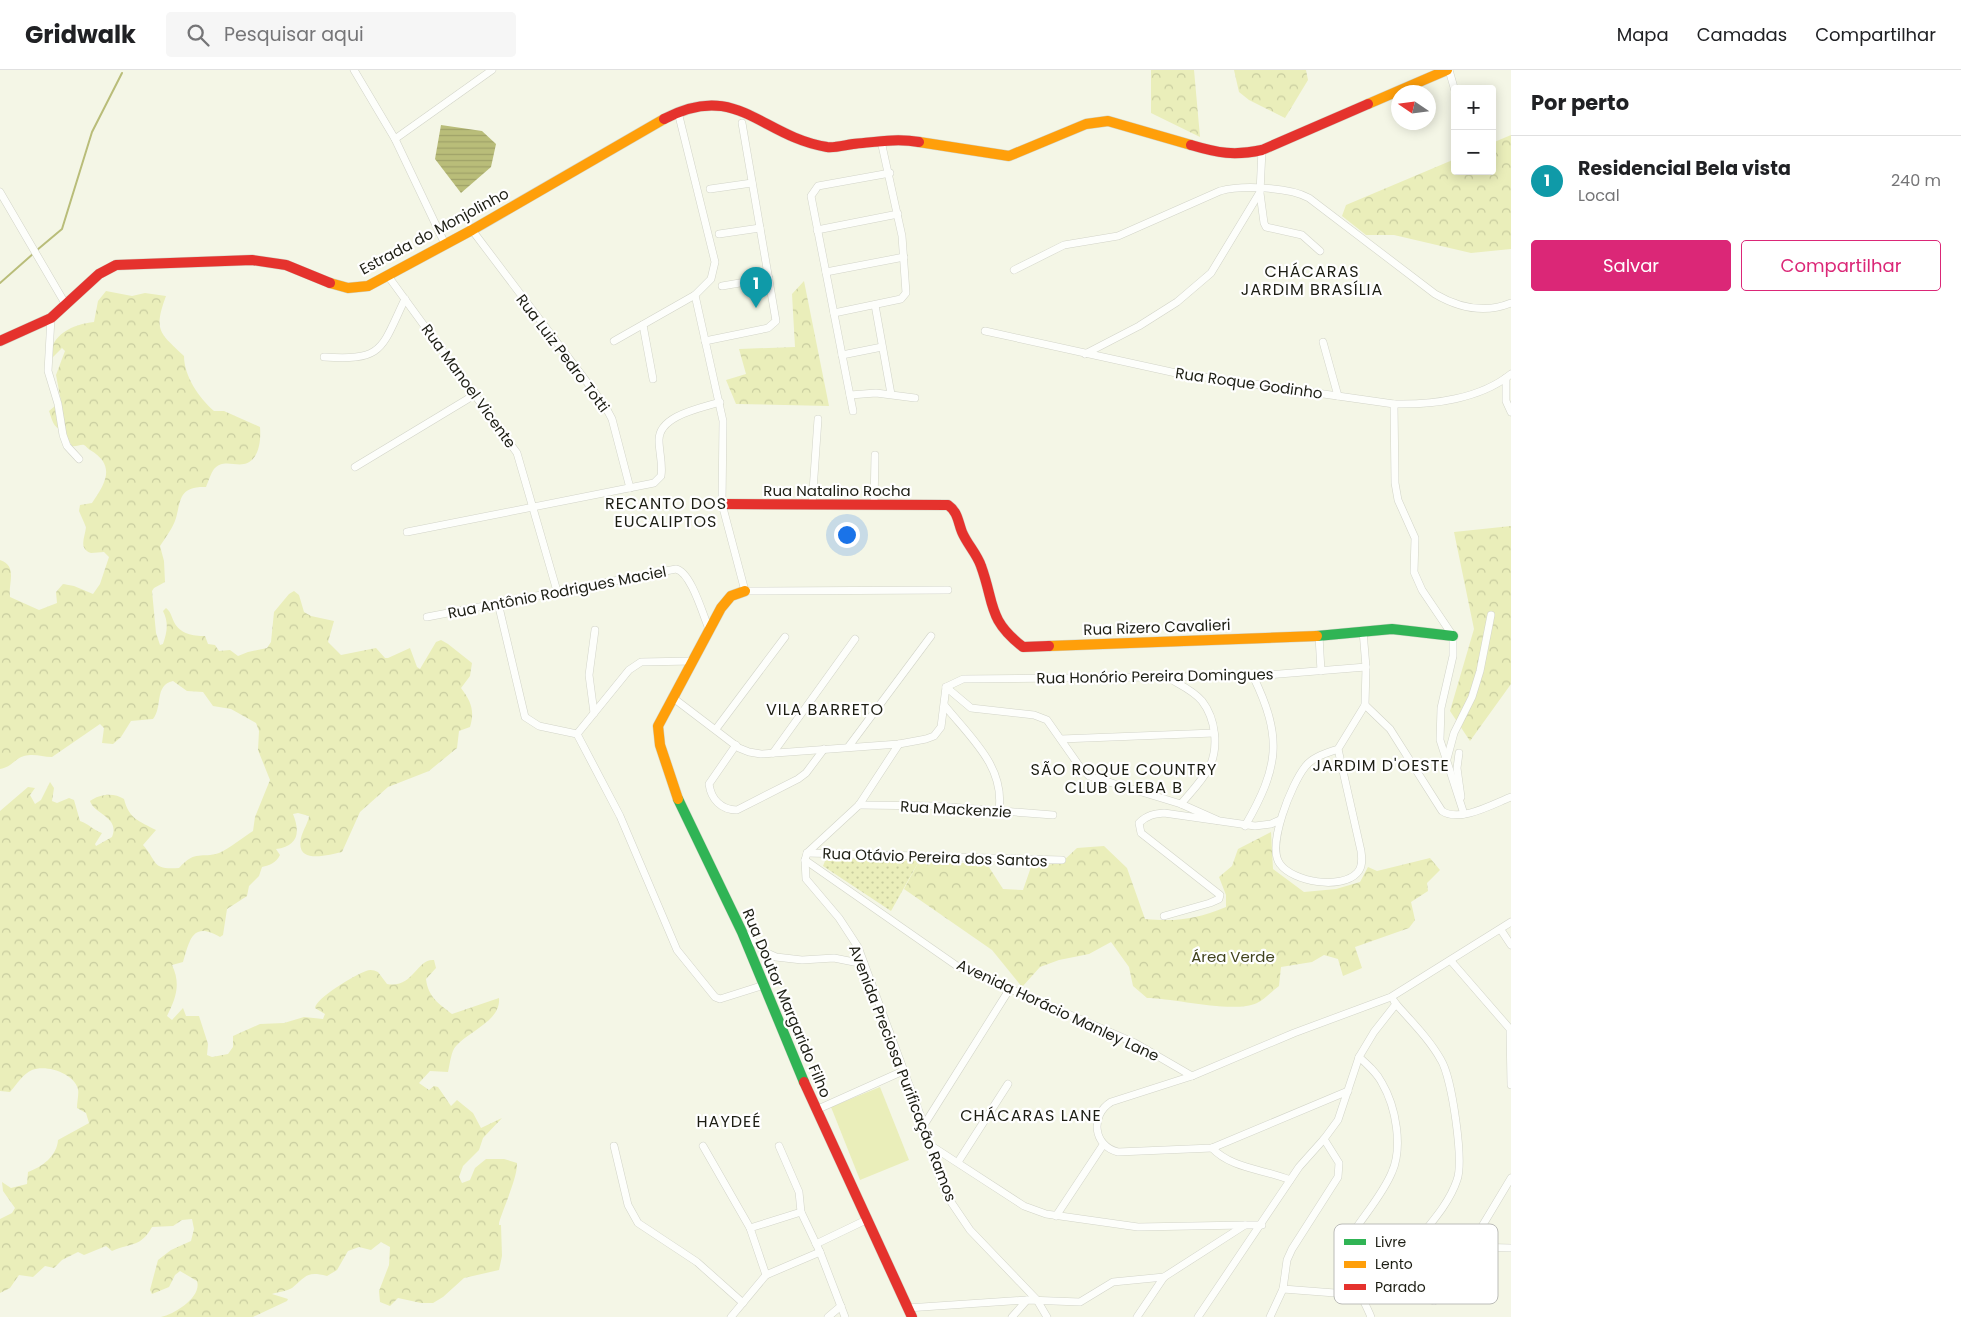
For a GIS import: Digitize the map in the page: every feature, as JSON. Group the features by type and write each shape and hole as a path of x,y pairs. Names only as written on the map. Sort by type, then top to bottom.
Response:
{"street":[{"path":"354,70 395,139 445,244"},
{"path":"395,139 492,70"},
{"path":"1448,70 1453,85"},
{"name":"Estrada do Monjolinho","path":"0,341 51,318 99,274 116,266 252,260 286,265 348,288 368,286 472,230 678,112 716,104 740,110 790,136 828,147 881,141 928,142 1008,156 1086,124 1108,121 1204,150 1221,154 1244,154 1262,150 1448,70"},
{"path":"614,341 695,295 712,279 715,262 678,112"},
{"path":"705,341 772,326 777,318 742,123"},
{"path":"834,313 901,300 905,296 904,257 898,214 890,173 881,141"},
{"path":"1262,150 1260,190 1266,227 1302,235 1320,251"},
{"path":"853,411 811,196 814,189 890,173"},
{"path":"710,189 752,183"},
{"path":"1014,270 1064,245 1118,236 1220,191 1235,187 1296,192 1309,198 1434,294 1448,302 1488,310 1511,303"},
{"path":"1085,354 1139,326 1177,302 1202,283 1220,260 1260,190"},
{"path":"0,192 66,305"},
{"path":"817,230 898,214"},
{"path":"719,234 760,228"},
{"name":"Rua Luiz Pedro Totti","path":"472,230 605,406 612,419 630,488"},
{"path":"826,272 904,257"},
{"name":"Rua Manoel Vicente","path":"388,276 476,394 517,453 557,590"},
{"path":"722,286 769,278"},
{"path":"695,295 720,402 723,440 722,504 745,591 948,590"},
{"path":"324,357 359,358 375,352 384,340 405,299"},
{"path":"875,305 891,394"},
{"path":"51,318 48,371 58,404 62,435 67,446 79,459"},
{"path":"643,324 653,379"},
{"name":"Rua Roque Godinho","path":"985,331 1176,372 1394,404 1415,404 1448,399 1490,387 1509,376"},
{"path":"1323,342 1338,396"},
{"path":"842,355 882,347"},
{"path":"1509,376 1506,401 1511,412"},
{"path":"355,467 476,394"},
{"path":"850,395 891,394 915,398"},
{"path":"407,532 654,483 661,476 660,433 668,423 678,417 720,402"},
{"path":"1394,404 1395,483 1398,500 1415,538 1414,572 1422,590 1453,636 1453,656 1440,724 1440,740 1463,810"},
{"path":"812,505 818,419"},
{"path":"874,505 875,455"},
{"name":"Rua Natalino Rocha","path":"722,504 944,504 952,507"},
{"name":"Rua Rizero Cavalieri","path":"952,507 980,565 992,614 1003,631 1023,647 1319,636 1404,629 1453,636"},
{"name":"Rua Antônio Rodrigues Maciel","path":"427,617 557,590 676,569 681,570 687,578 709,629"},
{"name":"Rua Doutor Margarido Filho","path":"745,591 734,594 728,599 709,629 658,726 660,745 687,821 742,932 816,1110 909,1312"},
{"path":"498,603 524,717 539,726 576,734 624,823 680,956 714,997 720,999 764,985"},
{"path":"1446,760 1454,733 1472,697 1480,671 1491,615"},
{"path":"594,713 590,675 595,630"},
{"path":"1338,749 1361,851 1361,864 1357,873 1343,881 1321,883 1286,870 1276,858 1280,820 1305,767 1315,758 1338,749 1365,706 1366,667 1363,631"},
{"path":"849,746 931,636"},
{"path":"1319,636 1321,671"},
{"path":"716,729 785,637"},
{"path":"773,753 855,639"},
{"path":"576,734 628,670 641,662 693,661"},
{"name":"Rua Honório Pereira Domingues","path":"946,687 963,679 1253,676 1366,667"},
{"path":"1245,826 1263,792 1274,752 1270,717 1253,676"},
{"path":"1166,677 1191,692 1202,702 1214,733 1215,748 1209,768 1180,804"},
{"path":"672,697 736,745 749,752 773,753 849,746 899,744 917,742 934,736 942,726 946,687"},
{"path":"946,687 971,708 1040,717 1051,724 1080,767 1090,776 1180,804 1217,820"},
{"path":"945,706 972,739 996,774 1001,795 999,810"},
{"path":"1365,706 1390,729 1442,811 1453,816 1463,810 1511,797"},
{"path":"1061,739 1214,733"},
{"path":"806,857 859,805 899,744"},
{"path":"736,745 709,784 710,791 724,809 737,810 798,780 806,773 824,749"},
{"path":"1459,753 1457,768 1463,810"},
{"name":"Rua Mackenzie","path":"859,805 999,810 1053,815"},
{"path":"1164,916 1210,903 1219,899 1220,895 1210,885 1141,833 1140,823 1144,818 1154,814 1217,820 1245,826 1263,826 1280,820"},
{"name":"Rua Otávio Pereira dos Santos","path":"806,857 1062,860"},
{"name":"Avenida Preciosa Purificação Ramos","path":"806,857 804,873 809,886 849,932 864,964 924,1125 935,1166 953,1206 982,1243 1037,1300 1047,1317"},
{"name":"Avenida Horácio Manley Lane","path":"806,857 957,966 1009,990 1135,1042 1192,1076"},
{"path":"1348,1092 1212,1148 1118,1152 1103,1144 1096,1126 1098,1114 1103,1107 1111,1102 1192,1076 1294,1033 1391,997 1502,930 1511,922"},
{"path":"1502,930 1511,945"},
{"path":"742,932 767,953 776,957 802,960 834,958 864,964"},
{"path":"1451,961 1511,1027 1511,1085"},
{"path":"924,1125 1009,990"},
{"path":"1391,997 1443,1062 1447,1074 1458,1140 1459,1171 1456,1184 1429,1224"},
{"path":"1198,1317 1262,1225 1299,1167 1338,1120 1359,1057 1374,1032 1396,1004"},
{"path":"1359,1057 1374,1071 1388,1095 1398,1149 1389,1180 1359,1224"},
{"path":"816,1110 903,1071"},
{"path":"958,1162 1008,1084"},
{"path":"1270,1317 1283,1289 1287,1260 1292,1249 1338,1177 1339,1163 1324,1139"},
{"path":"1056,1216 1103,1144"},
{"path":"930,1145 1024,1206 1056,1216 1138,1227 1262,1225"},
{"path":"614,1146 628,1205 638,1223 697,1262 743,1303"},
{"path":"703,1146 750,1228 766,1275"},
{"path":"779,1146 799,1192 801,1212 820,1252 845,1317"},
{"path":"1212,1148 1225,1160 1232,1163 1271,1172 1290,1180"},
{"path":"1484,1224 1511,1178"},
{"path":"750,1228 801,1212"},
{"path":"816,1244 866,1220"},
{"path":"1137,1317 1164,1277 1245,1225"},
{"path":"1498,1248 1511,1248"},
{"path":"731,1317 766,1275 820,1252"},
{"path":"909,1312 1027,1300 1080,1302 1113,1282 1164,1277"},
{"path":"1283,1289 1334,1292"},
{"path":"1012,1317 1027,1300"},
{"path":"1366,1304 1371,1317"},
{"path":"828,1317 841,1306"}],"green space":[{"path":"1151,70 1194,70 1200,137 1151,113"},
{"path":"1234,70 1306,70 1308,80 1285,118 1249,100 1239,92"},
{"path":"1511,135 1511,249 1471,253 1394,235 1366,235 1342,216 1346,205 1451,161 1451,175 1496,175 1496,141"},
{"path":"804,281 829,406 736,404 726,380 746,374 739,349 795,347 792,294"},
{"path":"106,291 132,296 145,293 166,296 160,317 161,330 169,342 184,356 193,386 203,400 214,411 224,411 260,427 260,443 256,454 249,462 217,466 206,487 191,489 183,495 175,522 160,546 164,561 165,582 152,591 156,633 160,645 163,644 166,631 167,624 163,611 166,608 174,622 183,632 205,636 208,644 215,645 219,651 230,650 238,656 267,648 271,642 274,612 289,594 294,591 299,595 304,612 311,616 334,621 328,642 341,655 376,648 385,658 388,658 410,648 417,667 420,669 436,642 441,640 472,663 470,676 461,688 471,706 472,716 470,727 459,731 457,748 429,771 388,787 360,812 342,852 314,856 303,852 300,846 301,838 309,816 298,813 293,814 297,833 293,842 276,849 280,855 277,860 262,867 259,876 249,886 247,896 227,909 223,935 220,937 203,931 198,932 190,940 183,962 172,965 177,985 173,1003 167,1016 172,1020 183,1008 186,1016 199,1016 208,1044 207,1055 212,1057 228,1054 233,1047 233,1036 260,1024 284,1023 304,1017 323,1019 325,1014 315,1008 317,1004 345,982 369,970 378,972 387,984 396,984 409,978 423,964 434,960 436,968 426,979 429,991 435,1000 452,1014 499,998 495,1013 490,1019 454,1048 448,1072 430,1071 419,1083 429,1090 434,1086 438,1087 451,1106 457,1100 473,1113 481,1128 502,1118 483,1138 479,1150 463,1166 459,1177 462,1183 470,1180 475,1168 486,1159 504,1159 517,1163 513,1184 499,1223 501,1225 502,1256 499,1270 464,1278 443,1297 433,1303 421,1303 398,1298 390,1306 380,1302 379,1291 389,1265 390,1247 381,1242 371,1250 359,1247 348,1251 337,1270 327,1276 311,1274 292,1288 272,1294 288,1299 253,1317 161,1317 180,1309 186,1304 195,1293 197,1287 197,1281 180,1271 175,1275 169,1287 152,1294 150,1290 158,1260 171,1250 191,1241 194,1229 192,1219 182,1220 173,1226 152,1227 144,1238 135,1244 112,1251 106,1246 84,1255 78,1252 62,1260 54,1268 45,1266 33,1277 19,1275 10,1288 0,1293 0,1219 12,1213 15,1208 3,1191 2,1182 11,1188 27,1184 28,1172 52,1156 58,1140 89,1123 86,1113 77,1108 78,1089 75,1083 71,1078 59,1071 45,1068 32,1070 10,1092 0,1091 0,811 28,787 35,788 30,795 35,804 41,800 50,782 54,788 52,801 57,803 69,798 74,800 80,821 102,833 95,844 96,846 112,837 114,830 110,821 90,801 102,795 116,795 124,799 129,811 136,819 156,830 143,845 156,864 164,868 179,868 194,856 219,853 253,831 255,817 270,780 258,750 259,731 256,723 231,709 213,706 203,692 187,691 173,681 163,687 158,709 153,719 131,721 121,737 113,744 102,743 104,728 100,724 52,757 28,755 0,769 0,560 9,566 11,571 10,597 39,610 57,603 56,592 63,584 74,586 93,594 100,584 109,557 104,552 91,553 83,545 86,527 79,511 80,505 92,503 104,481 106,468 98,456 84,445 72,446 62,430 55,425 49,411 61,401 56,375 65,351 62,348 50,360 54,344 64,332 71,328 94,322 98,301"},
{"path":"1511,526 1511,684 1470,741 1450,711 1474,629 1454,532"},
{"name":"Área Verde","path":"1271,832 1273,869 1304,892 1336,889 1360,882 1368,867 1377,871 1430,858 1440,870 1427,883 1428,891 1411,902 1415,920 1409,928 1355,947 1362,968 1343,976 1338,959 1324,955 1312,962 1281,967 1279,986 1265,998 1257,1003 1233,1007 1147,998 1133,986 1129,967 1111,942 1089,954 1059,960 1040,967 1022,987 992,950 904,889 919,861 987,864 1003,889 1023,890 1031,867 1061,863 1077,848 1104,846 1127,868 1145,919 1187,919 1226,907 1226,895 1219,877 1232,866 1238,849"},
{"path":"830,858 919,861 891,911 823,866 825,861"},
{"path":"880,1087 909,1160 860,1180 831,1107"}],"shaded area":[{"path":"441,125 482,131 496,144 491,167 461,193 435,159"}],"waterway":[{"path":"37,250 62,229 92,132 122,73"},
{"path":"0,283 34,253"}],"traffic: fast":[{"path":"1317,636 1392,629 1453,636"},
{"path":"678,799 742,932 804,1082"}],"traffic: slow":[{"path":"1368,104 1447,70"},
{"path":"330,283 348,288 368,286 472,230 664,119"},
{"path":"919,142 1009,156 1086,124 1108,121 1191,145"},
{"path":"678,799 660,745 658,726 721,608 731,596 745,591"},
{"path":"1049,646 1317,636"}],"traffic: jam":[{"path":"1191,145 1226,153 1262,150 1368,104"},
{"path":"664,119 689,109 711,105 730,108 748,114 804,141 827,147 902,140 919,142"},
{"path":"0,341 51,318 99,274 116,265 252,260 286,265 330,283"},
{"path":"722,504 948,505 956,514 962,532 979,562 994,610 1003,628 1023,647 1049,646"},
{"path":"804,1082 912,1317"}],"place":[{"name":"Residencial Bela vista","path":"756,308"}],"district":[{"name":"CHÁCARAS JARDIM BRASÍLIA","path":"1312,280"},
{"name":"RECANTO DOS EUCALIPTOS","path":"666,512"},
{"name":"VILA BARRETO","path":"825,709"},
{"name":"JARDIM D'OESTE","path":"1381,765"},
{"name":"SÃO ROQUE COUNTRY CLUB GLEBA B","path":"1124,778"},
{"name":"CHÁCARAS LANE","path":"1031,1115"},
{"name":"HAYDEÉ","path":"729,1121"}]}
